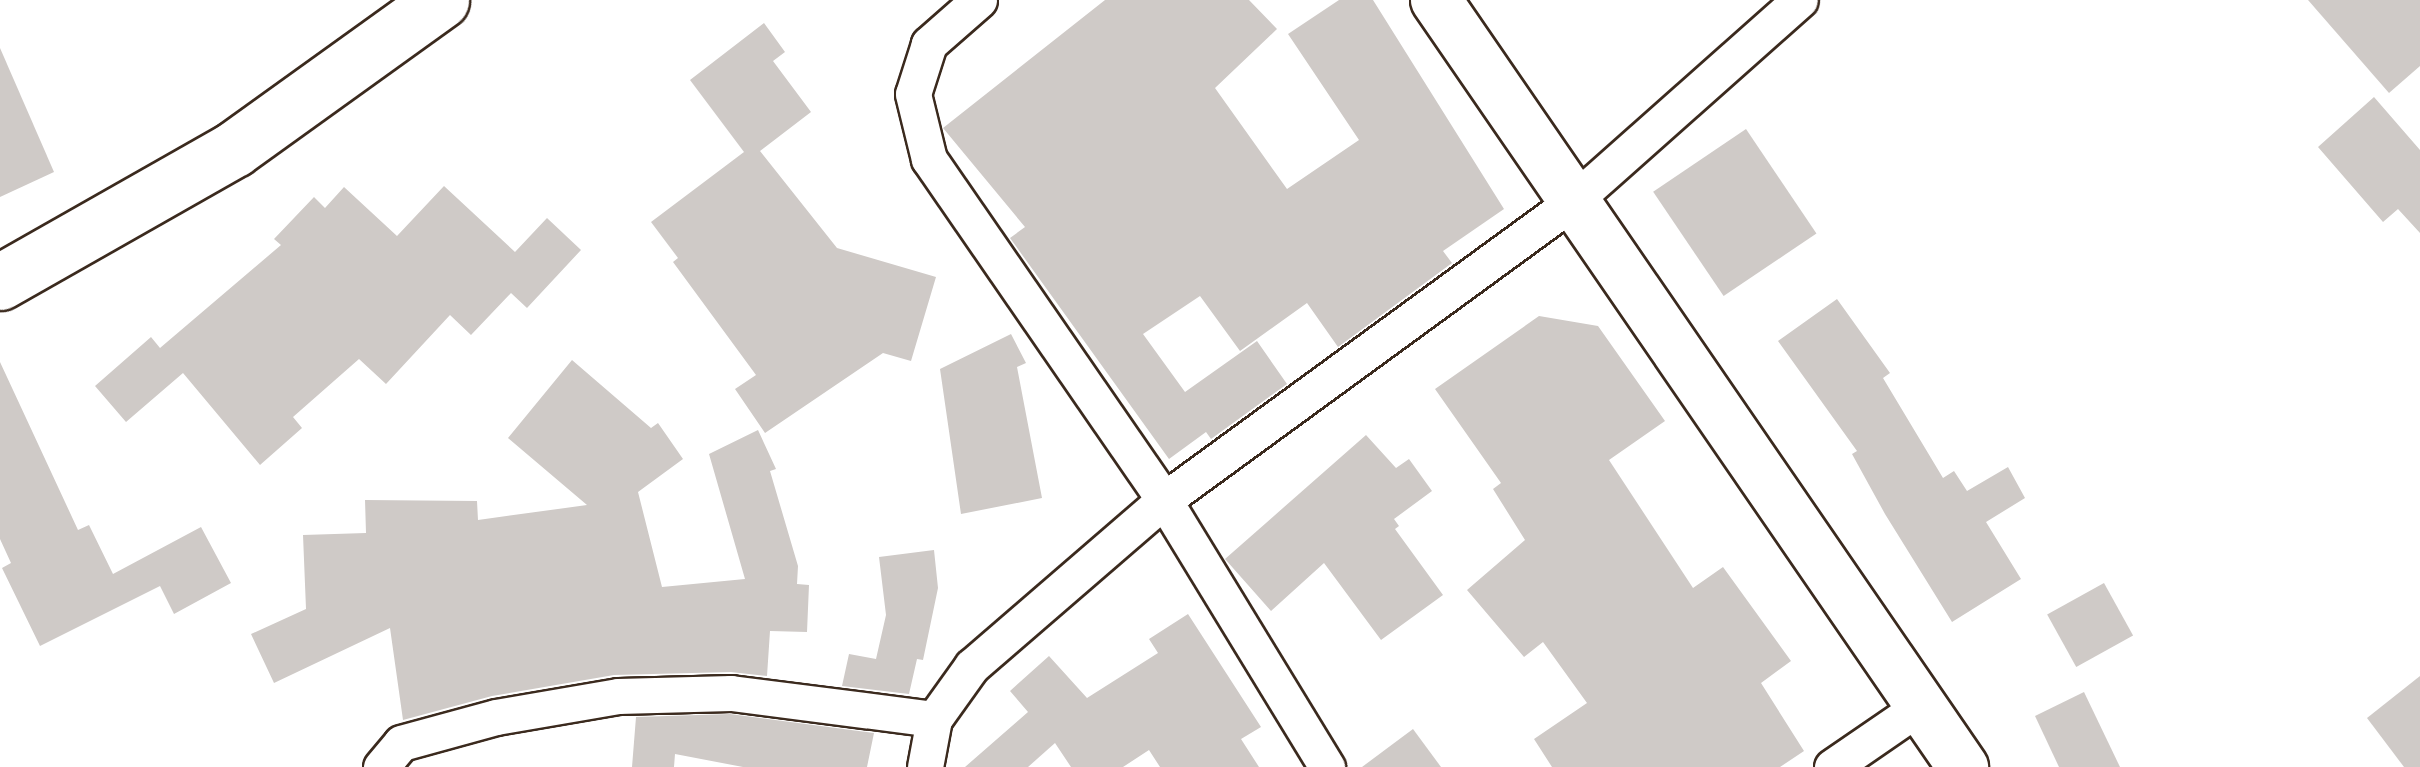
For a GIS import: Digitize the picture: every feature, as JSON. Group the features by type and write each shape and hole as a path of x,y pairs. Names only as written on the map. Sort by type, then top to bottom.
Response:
{"main road":[{"path":"0,282 234,149 441,0"}],"street":[{"path":"979,0 928,44 913,94 929,159 1164,500 1328,767"},
{"path":"1436,0 1571,203 1962,767"},
{"path":"925,767 934,719 972,666 1164,500 1571,203 1800,0"},
{"path":"381,767 401,744 496,717 618,696 732,694 934,719"},
{"path":"1832,767 1918,708"}],"building":[{"path":"1105,0 1249,0 1277,29 1215,88 1287,189 1359,140 1288,34 1339,0 1373,0 1504,209 1443,251 1452,263 1338,347 1307,303 1240,351 1200,296 1143,334 1185,392 1257,341 1287,384 1211,439 1206,432 1169,459 1010,238 1025,227 943,128"},
{"path":"2308,0 2420,0 2420,66 2389,93"},
{"path":"764,23 785,52 773,61 811,112 760,151 837,248 936,277 911,361 883,353 765,433 735,389 756,375 673,262 678,258 651,222 744,152 690,80"},
{"path":"0,48 54,172 0,197"},
{"path":"2374,97 2420,150 2420,233 2398,209 2383,222 2318,147"},
{"path":"1746,129 1816,233 1724,296 1653,192"},
{"path":"444,186 515,252 547,218 581,250 527,308 511,293 471,335 450,315 386,384 359,359 293,417 302,428 260,465 183,373 126,422 95,386 151,337 160,348 281,245 274,239 314,197 325,208 344,187 397,236"},
{"path":"1837,299 1890,373 1883,378 1943,478 1954,471 1967,491 2008,467 2025,498 1986,522 2021,579 1952,622 1885,514 1852,454 1857,451 1778,341"},
{"path":"1539,316 1598,326 1665,421 1609,460 1693,588 1723,567 1791,661 1761,683 1804,751 1780,767 1552,767 1534,739 1587,703 1543,642 1524,657 1467,590 1525,540 1493,489 1501,483 1435,389"},
{"path":"1011,334 1026,363 1017,367 1042,498 961,514 940,369"},
{"path":"572,360 651,428 658,423 683,459 638,492 662,587 745,579 709,454 758,430 776,469 770,471 798,566 797,584 809,585 807,632 770,631 767,676 731,672 614,675 492,696 403,720 390,628 274,683 251,634 306,609 303,535 366,533 365,500 477,501 478,520 587,505 508,438"},
{"path":"0,362 78,530 89,525 113,574 201,527 231,583 174,614 160,586 40,646 2,568 11,563 0,539"},
{"path":"1366,435 1396,468 1409,459 1432,491 1394,519 1399,526 1395,529 1443,595 1381,640 1324,563 1271,611 1225,559"},
{"path":"934,550 938,588 923,660 917,659 909,694 842,686 849,654 876,659 886,615 879,557"},
{"path":"2104,583 2133,635 2076,667 2047,615"},
{"path":"1188,614 1261,727 1241,739 1259,767 1160,767 1149,750 1123,767 1071,767 1055,743 1028,767 965,767 1028,712 1010,691 1049,656 1087,698 1158,653 1149,639"},
{"path":"2420,676 2420,767 2404,767 2367,718"},
{"path":"2084,692 2120,767 2059,767 2035,716"},
{"path":"730,714 874,733 867,767 743,767 675,754 674,767 632,767 636,717"},
{"path":"1413,729 1441,767 1362,767"}]}
